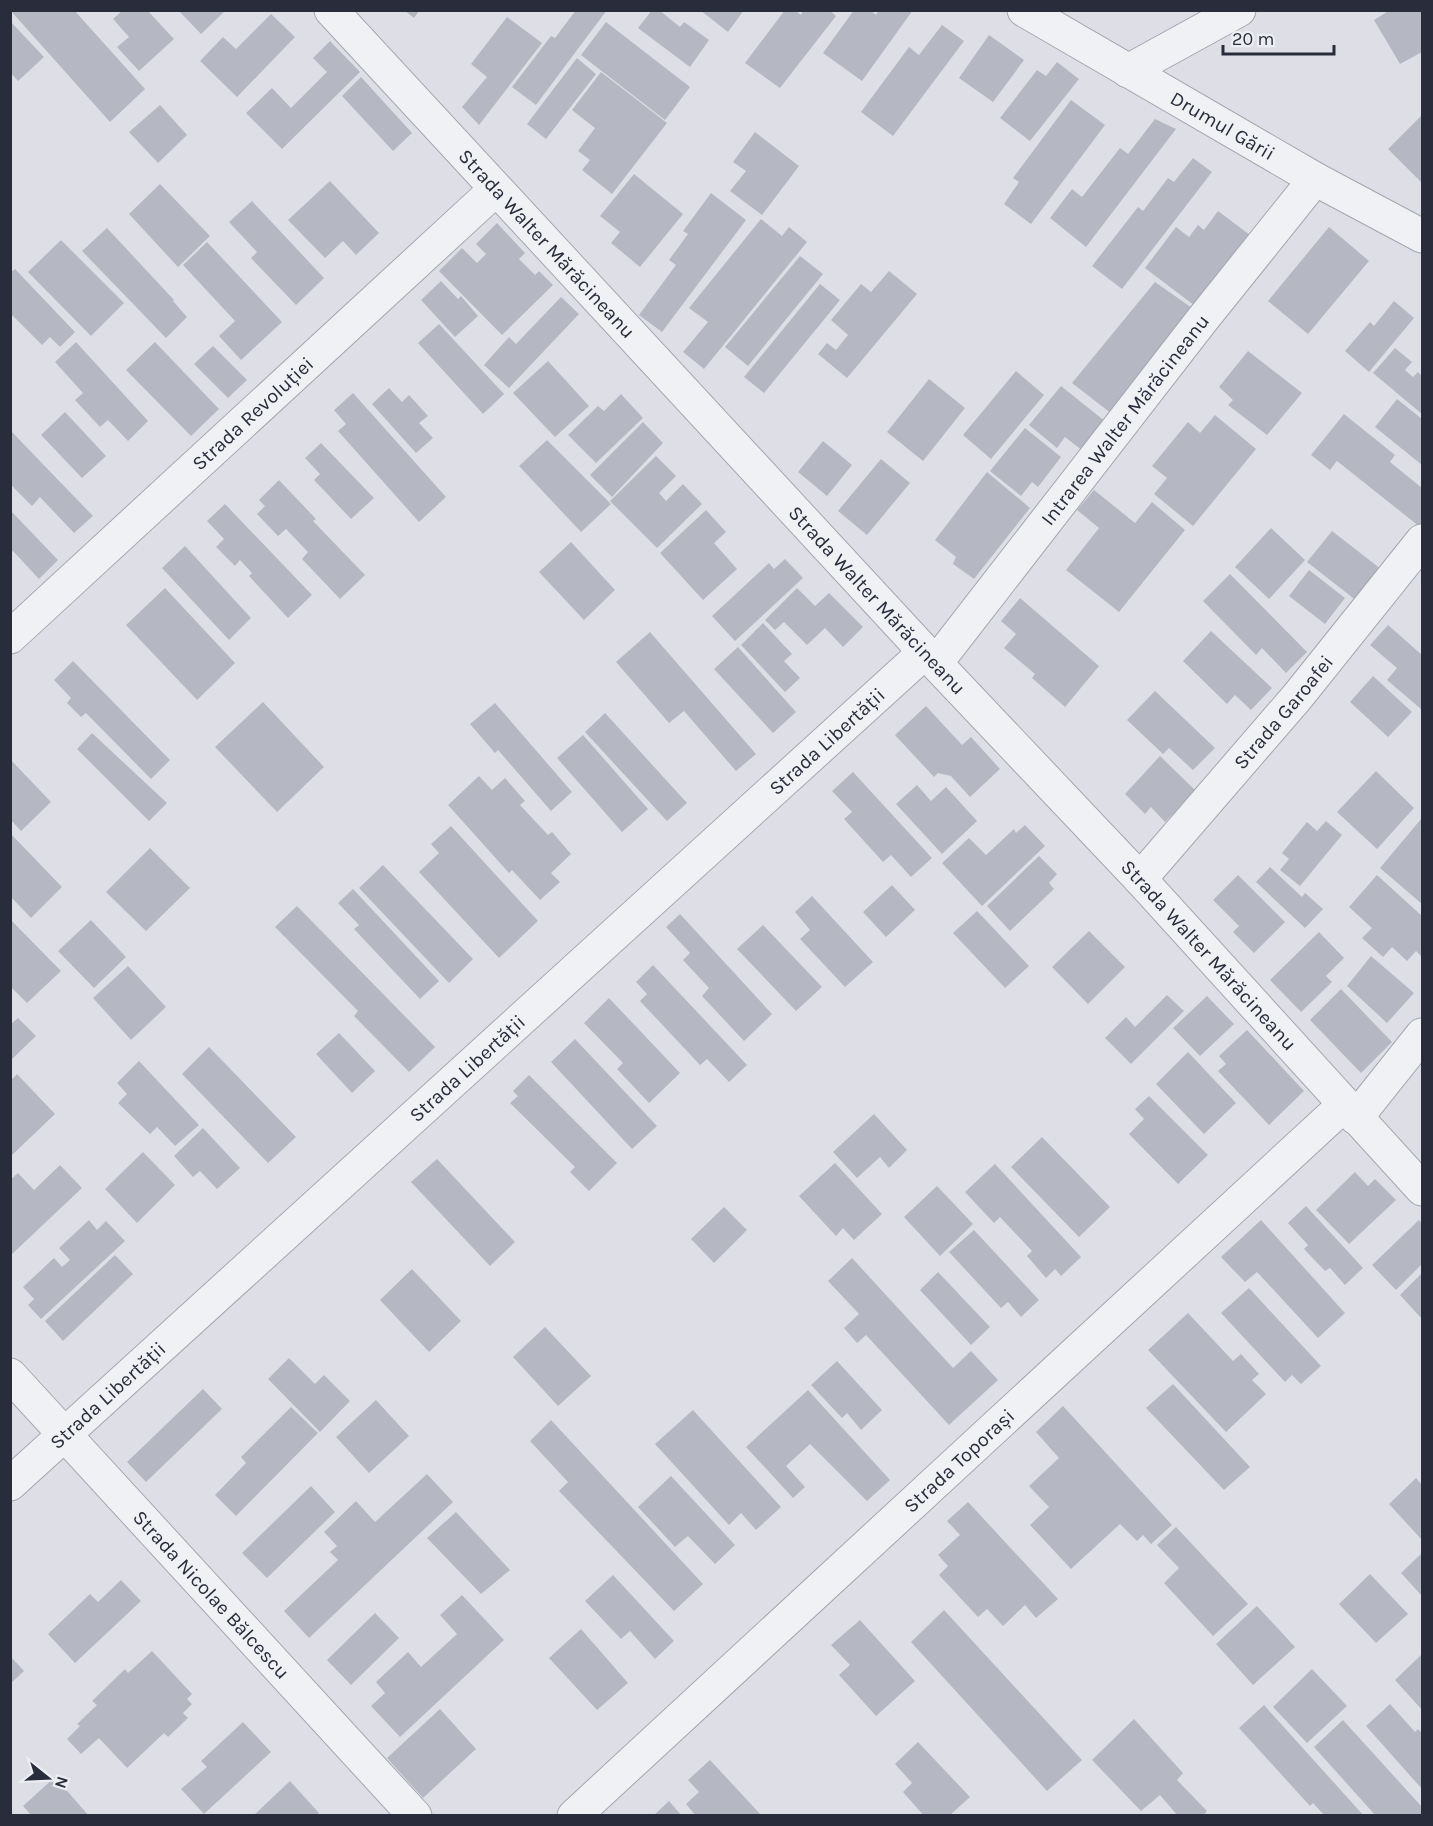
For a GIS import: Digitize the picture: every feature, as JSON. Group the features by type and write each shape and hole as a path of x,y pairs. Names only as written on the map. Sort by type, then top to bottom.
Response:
{"street":[{"name":"Strada Walter Mărăcineanu","path":"331,10 495,190 1140,879 1422,1189"},
{"name":"Drumul Gării","path":"1024,10 1315,179 1422,236"},
{"path":"1128,71 1239,10"},
{"name":"Intrarea Walter Mărăcineanu","path":"930,657 1315,179"},
{"name":"Strada Revoluției","path":"10,637 495,190"},
{"name":"Strada Garoafei","path":"1140,879 1298,696 1422,541"},
{"name":"Strada Libertății","path":"10,1484 930,657"},
{"name":"Strada Toporași","path":"574,1815 1350,1111 1422,1035"},
{"name":"Strada Nicolae Bălcescu","path":"10,1375 415,1815"}],"building":[{"path":"10,10 74,10 145,89 110,122"},
{"path":"123,10 147,10 174,39 139,71 117,47 129,37 113,19"},
{"path":"178,10 226,10 201,34"},
{"path":"404,10 420,10 414,18"},
{"path":"576,10 607,10 536,105 512,87 551,36 555,38"},
{"path":"652,10 659,10 680,27 684,22 709,40 690,67 638,28"},
{"path":"700,10 744,10 728,32"},
{"path":"785,10 795,10 801,15 803,10 829,10 836,16 780,88 745,63"},
{"path":"854,10 870,10 876,15 879,10 913,10 862,81 823,53"},
{"path":"1390,10 1422,10 1422,52 1400,64 1374,20"},
{"path":"271,14 295,37 237,97 200,61 223,37 236,49"},
{"path":"507,17 542,43 479,125 462,107 487,77 471,64"},
{"path":"10,21 44,57 18,81 10,72"},
{"path":"606,22 690,87 665,120 581,55"},
{"path":"942,25 964,41 893,136 861,112 909,47 919,55"},
{"path":"989,35 1024,60 993,102 959,78"},
{"path":"330,41 360,72 282,149 246,113 272,88 291,108 327,72 313,58"},
{"path":"577,58 596,74 546,139 527,124"},
{"path":"1057,62 1079,79 1030,141 1000,118 1037,70 1046,76"},
{"path":"601,72 667,123 612,194 582,170 590,160 578,151 595,128 572,110"},
{"path":"361,77 412,133 393,151 342,96"},
{"path":"1071,100 1105,125 1031,224 1004,204 1019,182 1013,178"},
{"path":"160,105 187,135 158,163 129,132"},
{"path":"1422,115 1422,181 1421,182 1388,149"},
{"path":"1155,119 1176,129 1086,247 1050,218 1072,189 1082,197 1120,148 1128,154"},
{"path":"755,132 799,166 762,215 730,191 746,171 733,162"},
{"path":"1193,158 1212,172 1122,289 1092,266 1138,207 1143,211 1168,178 1174,182"},
{"path":"634,174 683,214 640,267 611,243 620,232 600,216"},
{"path":"330,181 379,233 356,255 343,241 325,258 288,220"},
{"path":"160,184 210,236 178,267 129,214"},
{"path":"711,193 746,220 662,332 639,315 676,265 669,260 688,234 683,231"},
{"path":"252,201 324,278 296,305 251,258 257,252 229,222"},
{"path":"1218,211 1254,238 1199,309 1145,268 1176,227 1189,237 1198,225 1204,230"},
{"path":"761,219 782,236 789,227 807,242 704,369 683,352 708,322 689,308"},
{"path":"497,223 525,253 519,259 535,275 539,271 553,285 502,335 439,271 462,248 477,263 486,254 476,244"},
{"path":"1329,227 1369,261 1308,334 1268,301"},
{"path":"107,228 187,317 166,338 82,251"},
{"path":"61,240 124,303 91,336 28,272"},
{"path":"207,242 282,322 241,360 219,336 235,321 183,265"},
{"path":"800,256 823,274 748,366 725,347"},
{"path":"15,269 75,332 60,347 50,337 42,345 10,313 10,273"},
{"path":"889,271 917,294 847,378 818,354 827,343 836,350 848,335 831,320 861,284 871,292"},
{"path":"441,281 458,299 461,296 478,316 455,337 421,300"},
{"path":"1155,282 1195,310 1112,414 1072,383"},
{"path":"820,284 840,300 764,393 744,377"},
{"path":"561,297 579,314 509,388 484,365 509,337 516,344"},
{"path":"1394,301 1414,318 1369,372 1345,351 1370,322 1374,326"},
{"path":"439,324 504,394 483,414 418,343"},
{"path":"76,342 148,421 128,441 108,420 100,427 75,400 83,393 55,362"},
{"path":"155,342 219,409 191,436 126,370"},
{"path":"213,346 247,380 228,398 194,364"},
{"path":"1395,348 1412,362 1405,370 1413,377 1418,372 1422,376 1422,414 1373,373"},
{"path":"1248,351 1302,393 1267,435 1228,405 1233,400 1219,387"},
{"path":"548,361 589,406 555,437 513,393"},
{"path":"1016,371 1044,395 991,459 963,435"},
{"path":"929,379 965,408 923,461 887,432"},
{"path":"1061,386 1106,422 1083,451 1065,437 1057,448 1029,425"},
{"path":"389,388 402,402 409,395 428,416 419,423 433,438 416,453 372,404"},
{"path":"353,393 446,497 419,522 338,431 346,424 334,410"},
{"path":"621,394 643,418 596,463 568,435 598,406 604,411"},
{"path":"1397,399 1422,419 1422,465 1375,427"},
{"path":"65,412 106,456 82,478 41,435"},
{"path":"1344,414 1395,455 1390,462 1422,488 1422,525 1420,527 1337,461 1330,470 1311,455"},
{"path":"1215,415 1256,449 1193,526 1154,494 1167,478 1152,466 1188,422 1200,433"},
{"path":"643,422 663,443 612,497 590,475"},
{"path":"1025,428 1061,457 1038,487 1032,482 1021,496 990,471"},
{"path":"10,430 93,516 74,533 40,497 32,506 10,484"},
{"path":"547,440 611,504 581,532 519,466"},
{"path":"823,441 852,465 827,496 798,472"},
{"path":"321,443 374,498 351,519 314,480 320,474 305,458"},
{"path":"656,456 676,476 659,493 666,501 683,484 702,504 657,548 610,501"},
{"path":"881,459 910,483 867,535 838,511"},
{"path":"987,472 1030,508 974,579 953,564 956,557 935,540"},
{"path":"279,480 316,519 313,521 365,575 340,599 302,559 308,552 286,529 278,536 257,514 265,506 259,500"},
{"path":"1094,490 1135,523 1152,502 1185,530 1119,612 1066,570 1099,528 1077,510"},
{"path":"225,504 312,595 288,618 249,576 252,573 240,560 235,566 216,547 224,539 207,521"},
{"path":"10,510 58,560 39,579 13,551 10,554"},
{"path":"706,510 726,532 714,543 737,569 703,600 660,553"},
{"path":"1271,528 1305,560 1269,599 1235,567"},
{"path":"1332,531 1386,573 1362,605 1307,562"},
{"path":"571,542 615,590 584,620 539,572"},
{"path":"185,546 251,618 229,640 162,568"},
{"path":"785,559 803,578 735,641 712,616 769,563 774,569"},
{"path":"1309,570 1345,598 1325,624 1289,596"},
{"path":"1230,574 1307,652 1286,673 1262,648 1256,655 1203,601"},
{"path":"165,588 235,663 197,700 126,625"},
{"path":"797,588 815,606 829,593 863,627 843,647 825,628 807,645 784,622 775,630 765,620"},
{"path":"1020,598 1099,666 1065,707 1032,678 1035,674 1004,648 1016,634 1001,621"},
{"path":"763,623 792,654 784,661 800,678 785,692 741,645"},
{"path":"1388,625 1422,655 1421,709 1387,680 1397,668 1370,645"},
{"path":"1211,631 1272,688 1251,710 1235,695 1227,704 1183,661"},
{"path":"650,632 756,754 736,771 684,711 669,723 616,662"},
{"path":"738,647 796,712 773,733 714,669"},
{"path":"73,661 170,760 151,779 86,713 81,717 67,703 71,698 54,680"},
{"path":"1373,676 1412,712 1388,737 1350,702"},
{"path":"1155,691 1215,748 1193,770 1169,748 1163,754 1127,720"},
{"path":"263,702 324,767 277,812 215,747"},
{"path":"495,703 572,792 551,811 498,750 495,753 470,724"},
{"path":"926,706 962,745 971,737 1000,769 970,797 951,776 938,773 934,777 895,735"},
{"path":"605,713 687,803 667,821 585,732"},
{"path":"92,733 167,803 149,821 77,749"},
{"path":"583,735 648,809 622,832 557,758"},
{"path":"1160,756 1196,791 1165,822 1151,807 1145,814 1125,794"},
{"path":"10,759 51,802 21,831 10,819"},
{"path":"1376,771 1414,808 1377,849 1337,812"},
{"path":"853,772 932,858 911,877 891,855 883,862 844,819 852,812 832,791"},
{"path":"479,776 492,790 505,778 525,801 520,805 548,835 552,832 571,854 551,873 560,882 540,900 512,870 509,873 448,805"},
{"path":"917,785 931,801 946,787 977,821 942,854 896,804"},
{"path":"1422,820 1422,904 1380,868"},
{"path":"1326,821 1342,835 1300,886 1280,870 1289,859 1282,853 1307,822 1317,831"},
{"path":"1025,825 1045,846 982,906 942,863 969,838 986,855 1014,829 1016,833"},
{"path":"451,826 538,921 499,958 419,872 439,853 431,844"},
{"path":"10,833 62,887 31,918 10,896"},
{"path":"150,848 190,888 146,931 106,892"},
{"path":"1039,856 1057,874 1049,883 1054,889 1010,931 987,906"},
{"path":"383,865 473,959 449,983 359,888"},
{"path":"1270,867 1302,897 1305,893 1323,909 1305,928 1256,882"},
{"path":"1238,875 1285,922 1254,953 1233,932 1239,926 1213,900"},
{"path":"1377,875 1422,916 1422,957 1416,951 1407,961 1392,947 1383,957 1362,938 1372,928 1349,907"},
{"path":"892,885 915,910 886,937 863,912"},
{"path":"353,889 439,981 420,999 354,929 359,925 338,903"},
{"path":"812,896 873,962 845,987 800,939 810,930 795,912"},
{"path":"297,906 435,1047 409,1072 354,1016 358,1011 275,927"},
{"path":"977,911 1029,966 1005,988 953,933"},
{"path":"680,914 772,1014 744,1041 702,996 709,988 683,960 690,953 666,927"},
{"path":"10,919 61,971 27,1003 10,986"},
{"path":"91,920 126,957 94,988 58,951"},
{"path":"763,925 822,987 796,1011 737,949"},
{"path":"1089,931 1125,967 1088,1004 1052,967"},
{"path":"1319,932 1344,958 1326,976 1332,982 1301,1012 1270,980"},
{"path":"1371,956 1414,993 1387,1023 1347,986"},
{"path":"653,965 747,1065 729,1082 707,1059 700,1065 640,1001 647,994 636,982"},
{"path":"128,966 166,1007 131,1040 93,998"},
{"path":"1341,989 1392,1042 1361,1073 1310,1020"},
{"path":"1167,995 1184,1011 1131,1064 1105,1038 1126,1017 1135,1027"},
{"path":"1207,996 1234,1024 1200,1056 1173,1028"},
{"path":"609,998 680,1073 649,1103 617,1069 623,1063 584,1023"},
{"path":"18,1018 36,1036 10,1061 10,1025"},
{"path":"1247,1030 1304,1091 1269,1125 1218,1071 1226,1064 1219,1056"},
{"path":"339,1033 375,1071 352,1093 316,1054"},
{"path":"575,1039 657,1126 632,1149 551,1062"},
{"path":"209,1047 296,1137 268,1163 182,1074"},
{"path":"1188,1052 1236,1103 1204,1134 1156,1084"},
{"path":"139,1061 199,1125 175,1146 157,1127 150,1134 118,1103 127,1094 117,1083"},
{"path":"17,1074 55,1114 10,1157 10,1081"},
{"path":"529,1075 617,1163 589,1191 570,1172 575,1167 510,1103 518,1096 513,1091"},
{"path":"1149,1096 1208,1155 1178,1184 1129,1134 1144,1119 1135,1109"},
{"path":"874,1114 907,1150 889,1168 880,1157 857,1178 833,1152"},
{"path":"203,1128 240,1168 217,1189 200,1171 193,1177 174,1156"},
{"path":"1042,1137 1110,1207 1079,1237 1011,1167"},
{"path":"143,1152 175,1185 137,1223 105,1189"},
{"path":"437,1159 515,1242 490,1266 411,1182"},
{"path":"835,1163 882,1214 854,1240 843,1228 836,1236 799,1196"},
{"path":"995,1164 1081,1257 1061,1276 1055,1269 1046,1278 1027,1256 1032,1251 1000,1217 994,1223 965,1192"},
{"path":"60,1165 82,1188 10,1256 10,1180 18,1173 34,1190"},
{"path":"1355,1172 1368,1186 1375,1179 1396,1200 1349,1244 1316,1210"},
{"path":"937,1186 973,1224 940,1256 904,1217"},
{"path":"1306,1206 1363,1268 1345,1285 1330,1268 1325,1271 1304,1249 1308,1245 1288,1223"},
{"path":"724,1207 747,1230 714,1263 691,1239"},
{"path":"89,1220 97,1230 106,1221 125,1241 41,1319 28,1305 34,1299 23,1287 54,1258 62,1267 70,1260 59,1248"},
{"path":"1261,1220 1345,1313 1318,1338 1257,1272 1245,1282 1221,1257"},
{"path":"1419,1220 1422,1224 1422,1264 1396,1290 1372,1265"},
{"path":"974,1230 1039,1300 1021,1317 1008,1302 1001,1308 949,1252"},
{"path":"115,1255 133,1274 63,1341 45,1321"},
{"path":"852,1258 953,1368 971,1351 998,1380 949,1425 866,1335 857,1343 844,1328 859,1314 828,1281"},
{"path":"412,1269 461,1321 429,1352 380,1300"},
{"path":"938,1272 990,1327 971,1345 920,1290"},
{"path":"1422,1273 1422,1319 1400,1295"},
{"path":"1249,1288 1321,1366 1301,1384 1292,1375 1285,1382 1221,1313"},
{"path":"1188,1313 1233,1361 1241,1354 1259,1374 1252,1380 1266,1394 1226,1432 1148,1350"},
{"path":"545,1327 591,1376 558,1406 513,1357"},
{"path":"289,1358 315,1384 324,1375 350,1401 320,1432 268,1379"},
{"path":"837,1361 882,1410 861,1430 847,1413 842,1418 811,1385"},
{"path":"1173,1384 1250,1467 1224,1490 1146,1408"},
{"path":"203,1389 222,1409 146,1482 127,1462"},
{"path":"808,1390 890,1480 867,1501 810,1444 786,1466 805,1487 793,1498 746,1447"},
{"path":"376,1400 409,1436 369,1473 336,1437"},
{"path":"1063,1406 1172,1525 1151,1544 1143,1535 1137,1541 1120,1524 1071,1569 1030,1525 1049,1507 1029,1486 1059,1458 1036,1432"},
{"path":"291,1407 318,1433 236,1516 215,1495 246,1463 241,1457"},
{"path":"693,1410 781,1507 756,1530 741,1513 729,1525 655,1444"},
{"path":"551,1420 703,1584 674,1611 559,1491 568,1482 530,1441"},
{"path":"427,1474 453,1502 309,1638 284,1611 338,1560 330,1552 337,1546 324,1532 356,1501 375,1522"},
{"path":"671,1476 735,1545 715,1564 688,1536 675,1547 638,1507"},
{"path":"1416,1478 1422,1485 1422,1540 1389,1504"},
{"path":"311,1486 335,1512 267,1578 242,1553"},
{"path":"968,1502 1058,1599 1036,1618 1025,1605 1003,1626 987,1609 978,1617 939,1575 948,1566 938,1555 960,1535 947,1521"},
{"path":"456,1512 510,1570 481,1594 427,1538"},
{"path":"1176,1527 1248,1604 1213,1636 1164,1583 1179,1568 1157,1545"},
{"path":"1422,1553 1422,1596 1401,1573"},
{"path":"1370,1574 1408,1614 1376,1643 1339,1604"},
{"path":"613,1575 674,1641 655,1659 630,1631 621,1639 585,1601"},
{"path":"121,1580 141,1601 75,1663 48,1634 90,1594 98,1602"},
{"path":"462,1595 504,1640 400,1737 371,1706 385,1693 376,1682 408,1652 421,1667 457,1634 440,1615"},
{"path":"1257,1606 1295,1647 1253,1685 1216,1644"},
{"path":"944,1610 1082,1760 1047,1791 911,1642"},
{"path":"375,1613 399,1638 351,1685 327,1660"},
{"path":"860,1620 915,1681 876,1716 839,1675 850,1665 831,1645"},
{"path":"581,1629 628,1683 597,1710 549,1658"},
{"path":"152,1651 192,1694 187,1699 192,1704 183,1713 188,1718 168,1737 164,1733 127,1768 99,1738 81,1754 67,1739 80,1726 77,1724 97,1705 92,1701 125,1669 128,1673"},
{"path":"1422,1654 1422,1710 1395,1680"},
{"path":"10,1656 24,1671 10,1684"},
{"path":"1312,1669 1347,1706 1307,1743 1273,1707"},
{"path":"1390,1704 1415,1732 1418,1729 1422,1733 1422,1789 1366,1726"},
{"path":"1264,1705 1364,1816 1325,1816 1313,1803 1310,1806 1239,1728"},
{"path":"440,1709 476,1749 423,1798 387,1758"},
{"path":"1134,1719 1183,1773 1177,1780 1207,1811 1203,1816 1178,1816 1160,1795 1141,1811 1092,1760"},
{"path":"1343,1720 1422,1807 1422,1816 1376,1816 1314,1747"},
{"path":"243,1722 271,1752 204,1814 181,1789 207,1767 201,1761"},
{"path":"918,1742 970,1797 949,1816 924,1816 903,1792 912,1783 895,1764"},
{"path":"710,1760 762,1816 696,1816 686,1804 699,1792 688,1780"},
{"path":"55,1777 89,1816 32,1816 23,1806"},
{"path":"290,1781 319,1813 316,1816 253,1816"},
{"path":"669,1801 682,1816 653,1816"}]}
